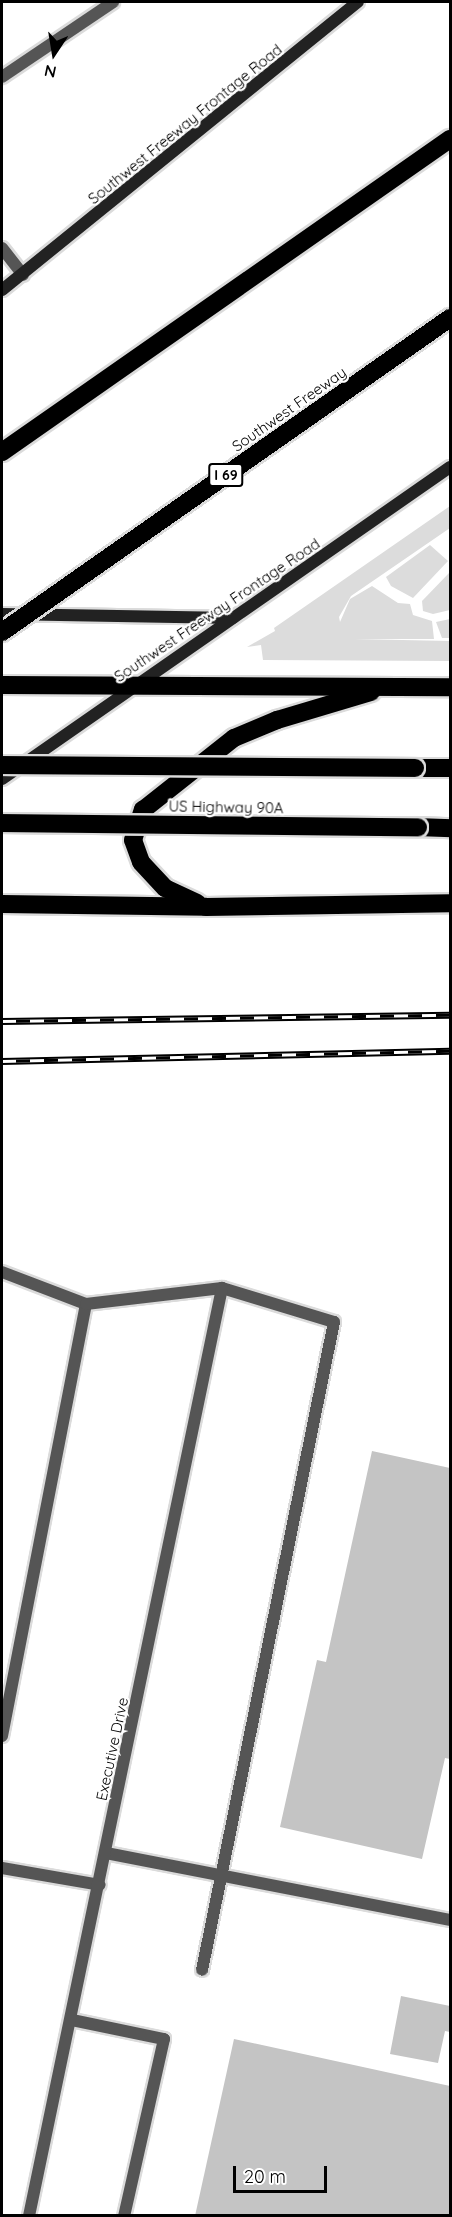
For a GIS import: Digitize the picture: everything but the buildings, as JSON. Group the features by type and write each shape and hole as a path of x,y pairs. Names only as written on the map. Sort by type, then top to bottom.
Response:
{"highway":[{"path":"2,452 450,139"},
{"name":"Southwest Freeway","path":"2,632 450,318"},
{"path":"2,685 450,687"},
{"path":"206,907 165,888 141,862 133,840 143,810 234,738 277,720 390,687"},
{"path":"2,765 450,768"},
{"name":"US Highway 90A","path":"2,823 450,828"},
{"path":"2,904 206,907 450,903"}],"main road":[{"name":"Southwest Freeway Frontage Road","path":"2,290 358,2"},
{"name":"Southwest Freeway Frontage Road","path":"2,779 132,685 233,618 450,467"},
{"path":"2,614 233,618"}],"street":[{"path":"2,77 113,2"},
{"path":"2,248 22,275"},
{"path":"2,1272 86,1304 222,1288 334,1322 219,1875 202,1970"},
{"name":"Executive Drive","path":"29,2216 72,2020 222,1288"},
{"path":"2,1736 86,1304"},
{"path":"106,1852 450,1920"},
{"path":"2,1868 100,1885"},
{"path":"72,2020 164,2040 124,2216"}],"shaded area":[{"path":"450,506 450,528 351,596 339,617 340,622 350,599 372,586 398,603 410,604 413,615 432,621 434,639 354,639 450,641 450,661 263,660 261,645 247,647 275,631 274,628"},
{"path":"430,545 448,561 413,598 391,586 386,577"},
{"path":"450,572 450,610 433,614 423,611 422,601"},
{"path":"450,619 450,638 442,638 436,622"}],"railway":[{"path":"2,1021 450,1015"},
{"path":"2,1061 450,1051"}]}
